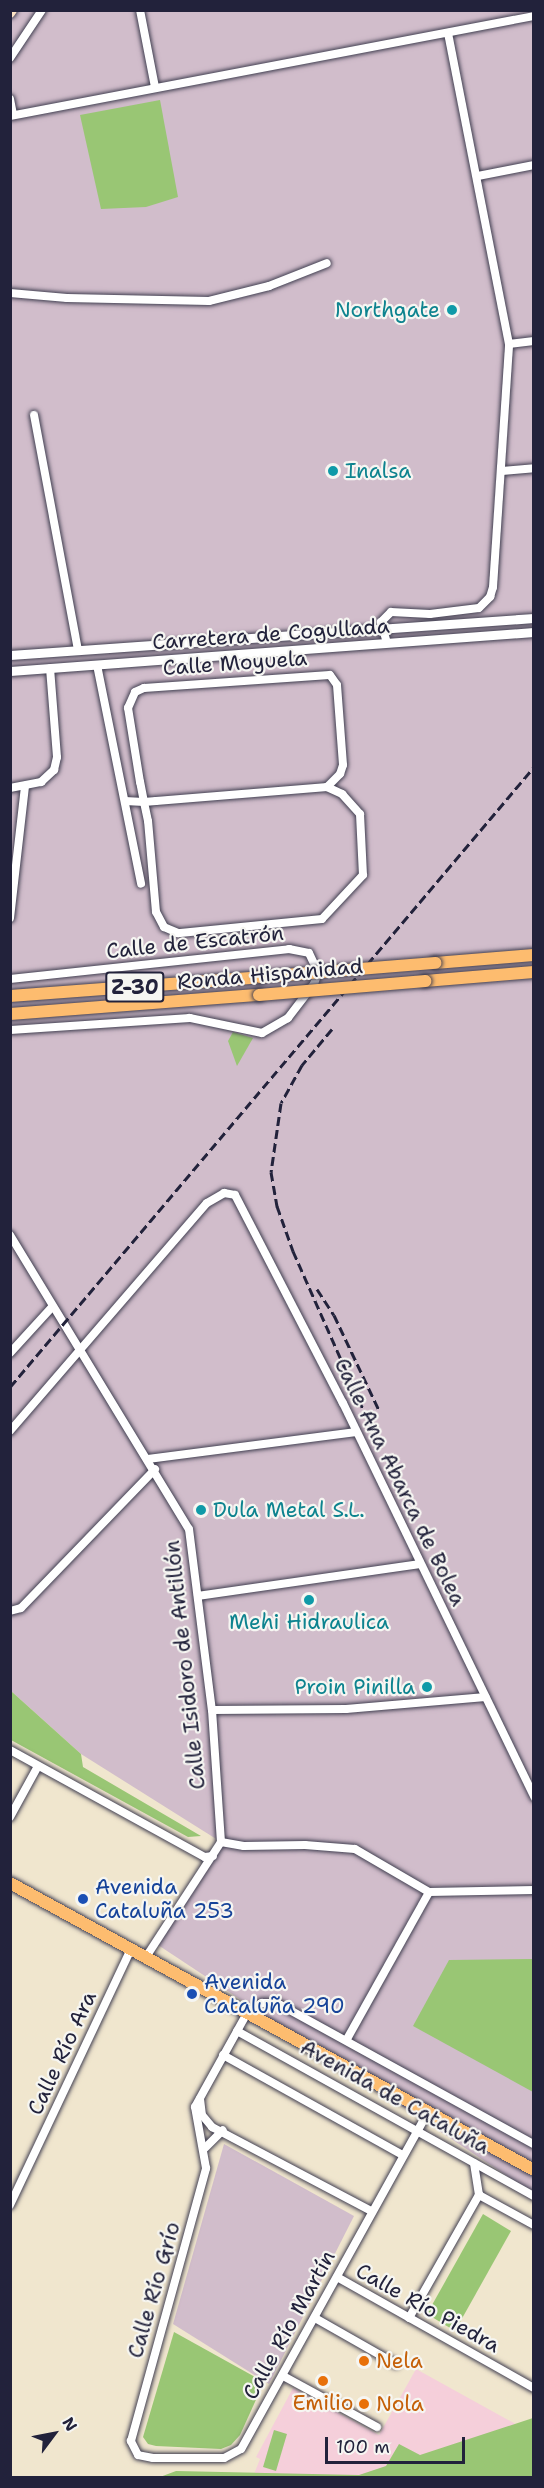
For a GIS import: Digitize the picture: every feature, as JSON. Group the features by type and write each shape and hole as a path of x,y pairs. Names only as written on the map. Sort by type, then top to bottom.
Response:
{"main road":[{"name":"Ronda Hispanidad","path":"10,996 534,955"},
{"name":"Ronda Hispanidad","path":"10,1014 534,972"},
{"name":"Avenida de Cataluña","path":"10,1883 534,2170"}],"street":[{"path":"10,58 42,10"},
{"path":"140,10 155,87"},
{"path":"10,99 12,116 534,16"},
{"path":"387,643 381,627 387,614 407,610 430,614 471,610 485,604 490,597 502,471 509,344 478,176 448,33"},
{"path":"478,176 534,165"},
{"path":"10,293 67,298 209,301 268,286 327,263"},
{"path":"509,344 534,341"},
{"path":"34,415 78,650"},
{"path":"502,471 534,468"},
{"name":"Carretera de Cogullada","path":"10,655 534,618"},
{"name":"Carretera de Cogullada","path":"10,671 534,632"},
{"path":"97,665 141,884"},
{"path":"10,788 25,786 47,778 56,763 50,668"},
{"name":"Calle Moyuela","path":"326,674 333,676 337,685 343,765 340,774 327,787 342,794 360,814 364,867 359,880 327,916 316,921 178,933 164,927 156,912 144,801 128,708 135,692 144,688 326,674"},
{"path":"10,918 25,786"},
{"path":"124,801 327,787"},
{"name":"Calle de Escatrón","path":"10,979 289,949 309,953 318,972 314,984 288,1018 262,1033 190,1018 10,1030"},
{"name":"Calle Ana Abarca de Bolea","path":"82,1351 207,1203 224,1193 236,1195 243,1204 356,1432 534,1797"},
{"name":"Calle Isidoro de Antillón","path":"10,1235 189,1530 212,1710 221,1842"},
{"path":"10,1353 52,1307"},
{"path":"10,1431 82,1351"},
{"path":"148,1459 356,1432"},
{"path":"10,1611 21,1608 154,1469"},
{"path":"198,1596 420,1564"},
{"path":"212,1710 346,1709 485,1697"},
{"path":"10,1750 209,1859"},
{"path":"10,1817 38,1766"},
{"path":"146,1957 221,1842 244,1846 305,1845 355,1849 429,1892 534,1890"},
{"path":"347,2039 429,1892"},
{"name":"Calle Río Ara","path":"10,2205 131,1949"},
{"name":"Avenida de Cataluña","path":"247,2013 262,2003 277,2003 347,2039 534,2144"},
{"name":"Calle Río Grío","path":"131,2441 205,2174 203,2144 194,2111 247,2013"},
{"name":"Avenida de Cataluña","path":"237,2031 534,2196"},
{"path":"223,2055 403,2155"},
{"path":"200,2097 202,2115 212,2127 223,2130 371,2211"},
{"name":"Calle Río Martín","path":"131,2441 138,2455 153,2458 229,2457 244,2444 315,2318 371,2211 428,2112"},
{"path":"203,2144 212,2127"},
{"path":"203,2144 223,2130"},
{"path":"409,2318 479,2195 474,2163"},
{"path":"479,2195 534,2225"},
{"name":"Calle Río Piedra","path":"337,2277 534,2388"},
{"path":"315,2318 396,2364"},
{"path":"283,2376 377,2427"}],"shaded area":[{"path":"11,11 533,11 533,2193 155,1943 221,1842 81,1754 11,1691"},
{"path":"224,2144 354,2216 269,2384 173,2324"},
{"path":"416,2369 521,2427 371,2478 254,2474 260,2459 256,2457 293,2388 379,2435"}],"green space":[{"path":"160,100 178,197 146,207 101,209 80,115"},
{"path":"233,1032 253,1038 237,1066 228,1041"},
{"path":"11,1691 81,1754 83,1767 201,1836 188,1837 11,1740"},
{"path":"533,1959 533,2092 413,2026 449,1960"},
{"path":"483,2214 511,2231 455,2331 427,2314"},
{"path":"174,2332 264,2382 240,2435 231,2445 221,2449 156,2446 148,2444 143,2437"},
{"path":"533,2418 533,2477 160,2477 176,2471 359,2475 386,2466 399,2444 420,2455"},
{"path":"274,2430 287,2434 276,2471 263,2467"}],"railway":[{"path":"10,1387 534,767"},
{"path":"332,1029 302,1065 281,1103 271,1172 277,1206 293,1251 366,1416"},
{"path":"317,1289 334,1315 379,1410"}],"place":[{"name":"Northgate","path":"452,310"},
{"name":"Inalsa","path":"333,471"},
{"name":"Dula Metal S.L.","path":"201,1510"},
{"name":"Mehi Hidraulica","path":"309,1600"},
{"name":"Proin Pinilla","path":"427,1687"},
{"name":"Avenida Cataluña 253","path":"83,1899"},
{"name":"Avenida Cataluña 290","path":"192,1994"},
{"name":"Nela","path":"364,2361"},
{"name":"Emilio","path":"323,2381"},
{"name":"Nola","path":"364,2404"}]}
